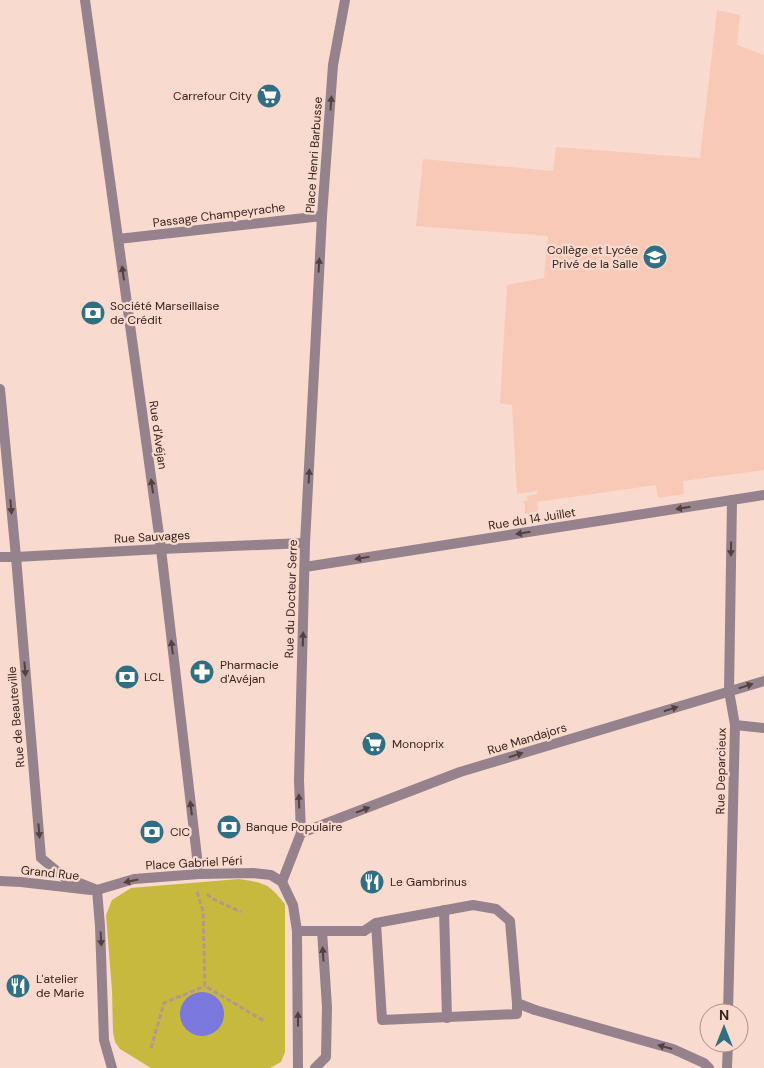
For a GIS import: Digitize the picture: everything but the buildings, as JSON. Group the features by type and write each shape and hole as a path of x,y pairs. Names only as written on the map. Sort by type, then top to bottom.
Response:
{"street":[{"name":"Rue d'Avéjan","path":"85,0 161,549 199,874"},
{"name":"Place Henri Barbusse","path":"317,314 333,65 345,0"},
{"name":"Passage Champeyrache","path":"118,240 322,216"},
{"name":"Rue du Docteur Serre","path":"282,882 301,833 299,780 305,543 317,314"},
{"name":"Rue de Beauteville","path":"0,389 41,858 64,876 96,890"},
{"name":"Rue du 14 Juillet","path":"305,567 764,495"},
{"name":"Rue Deparcieux","path":"728,1003 735,725 729,691 732,500"},
{"name":"Rue Sauvages","path":"0,557 305,543"},
{"name":"Rue Mandajors","path":"301,833 460,772 764,680"},
{"path":"735,725 764,728"},
{"name":"Place Gabriel Péri","path":"96,890 134,879 199,874 252,873 271,875 282,882"},
{"name":"Grand Rue","path":"0,881 96,890"},
{"path":"282,882 293,906 297,931 298,1068"},
{"path":"96,890 101,935 104,1040 112,1068"},
{"path":"297,931 364,931 376,923 444,910 473,906 496,909 510,921 517,1014 382,1020 376,923"},
{"path":"444,910 447,1018"},
{"path":"315,1068 326,1057 327,1007 322,931"},
{"path":"517,1004 673,1050 704,1063 709,1068"},
{"path":"727,1068 728,1053"}],"path":[{"path":"205,889 211,898 241,912"},
{"path":"197,894 203,911 204,986"},
{"path":"204,986 264,1021"},
{"path":"150,1048 164,1003 204,986"}],"shaded area":[{"name":"Collège et Lycée Privé de la Salle","path":"717,10 740,15 737,45 764,55 764,470 683,481 684,494 658,498 656,485 537,502 538,511 525,514 524,501 528,501 527,496 537,494 537,491 517,494 512,405 500,403 507,285 544,278 548,236 416,226 423,159 553,171 556,147 700,158"},
{"path":"239,879 265,885 285,904 285,1052 281,1062 270,1068 151,1068 120,1049 115,1042 106,915 112,900 131,888"},
{"path":"206,992 218,998 223,1005 223,1023 218,1030 211,1035 198,1036 190,1033 183,1026 180,1010 183,1002 190,995"}],"place":[{"name":"Carrefour City","path":"269,96"},
{"name":"Collège et Lycée Privé de la Salle","path":"655,257"},
{"name":"Société Marseillaise de Crédit","path":"93,313"},
{"name":"Pharmacie d'Avéjan","path":"202,672"},
{"name":"LCL","path":"127,677"},
{"name":"Monoprix","path":"374,744"},
{"name":"Banque Populaire","path":"229,827"},
{"name":"CIC","path":"152,832"},
{"name":"Le Gambrinus","path":"372,882"},
{"name":"L'atelier de Marie","path":"18,986"}]}
